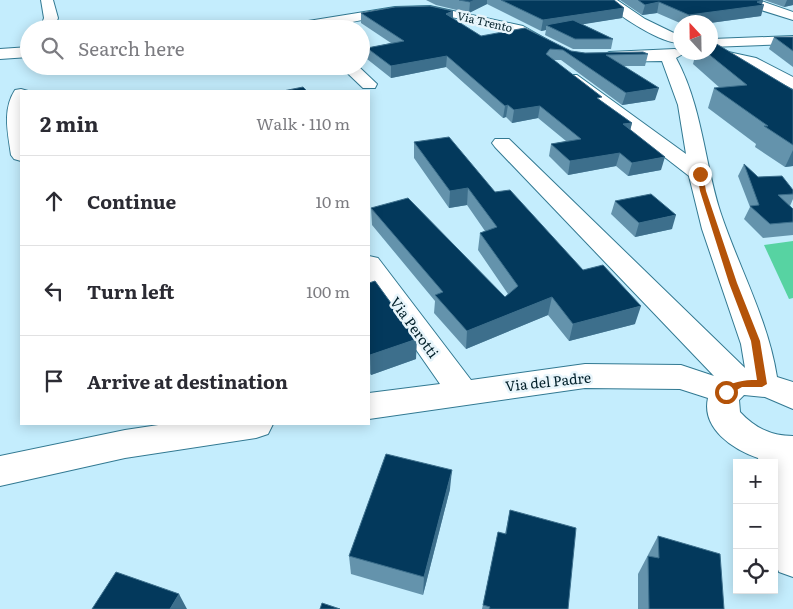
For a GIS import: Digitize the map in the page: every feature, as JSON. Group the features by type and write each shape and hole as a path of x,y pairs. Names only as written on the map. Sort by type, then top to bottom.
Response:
{"street":[{"path":"47,0 50,20"},
{"path":"610,0 640,22 673,42"},
{"path":"753,3 793,16"},
{"path":"480,6 518,28"},
{"name":"Via Trento","path":"339,20 395,11 430,10 518,28 700,174"},
{"path":"773,41 746,30 793,31"},
{"path":"718,44 793,40"},
{"path":"592,57 673,51"},
{"path":"0,54 20,53"},
{"path":"718,56 750,61 793,84"},
{"path":"683,60 678,76 694,132 703,191 733,283 755,341 743,386 722,401 723,406 730,424 742,435 757,444 783,451 793,558"},
{"path":"358,75 369,84"},
{"path":"20,98 15,112 20,148"},
{"path":"502,143 743,386"},
{"name":"Via Perotti","path":"370,265 462,391"},
{"name":"Via del Padre","path":"370,406 462,391 594,376 681,377 743,386 793,397"},
{"path":"0,471 119,434 242,425"}],"green space":[{"path":"793,241 793,298 789,299 764,245"}],"building":[{"path":"459,0 475,0 470,2"},
{"path":"501,0 614,0 624,8 543,20"},
{"path":"638,0 759,0 763,1 757,2 764,5 689,15 659,2 645,5"},
{"path":"430,6 453,11 446,14 481,36 525,28 571,51 585,53 643,52 648,54 606,55 659,88 626,93 563,50 550,49 546,54 602,97 597,98 632,123 623,124 665,157 632,163 620,153 570,161 551,144 581,139 540,106 514,110 508,105 505,106 447,56 391,66 370,50 370,47 404,41 361,13 395,7"},
{"path":"573,20 613,39 575,39 546,25"},
{"path":"774,37 793,37 793,51"},
{"path":"718,45 793,90 793,145 764,126 768,126 714,88 747,85 716,60 718,60"},
{"path":"303,87 306,90 288,90"},
{"path":"449,137 495,192 510,190 583,270 603,265 641,306 573,324 552,297 467,331 435,295 443,292 371,208 408,198 505,297 518,286 480,233 497,227 468,188 450,191 414,142"},
{"path":"744,164 758,177 782,176 793,190 793,194 778,195 793,209 793,222 770,224 750,206 759,205"},
{"path":"651,194 676,215 639,223 615,201"},
{"path":"375,281 417,339 370,355 370,283"},
{"path":"386,454 452,470 424,577 349,556"},
{"path":"510,510 576,528 568,609 489,609 490,607 483,605 498,532 506,534"},
{"path":"658,536 720,554 724,609 649,609 648,556 659,558"},
{"path":"116,572 179,594 170,609 92,609"},
{"path":"322,603 340,609 320,609"}],"route":[{"path":"700,174 703,191 733,283 755,341 762,384 741,384 732,387 726,392"}]}
